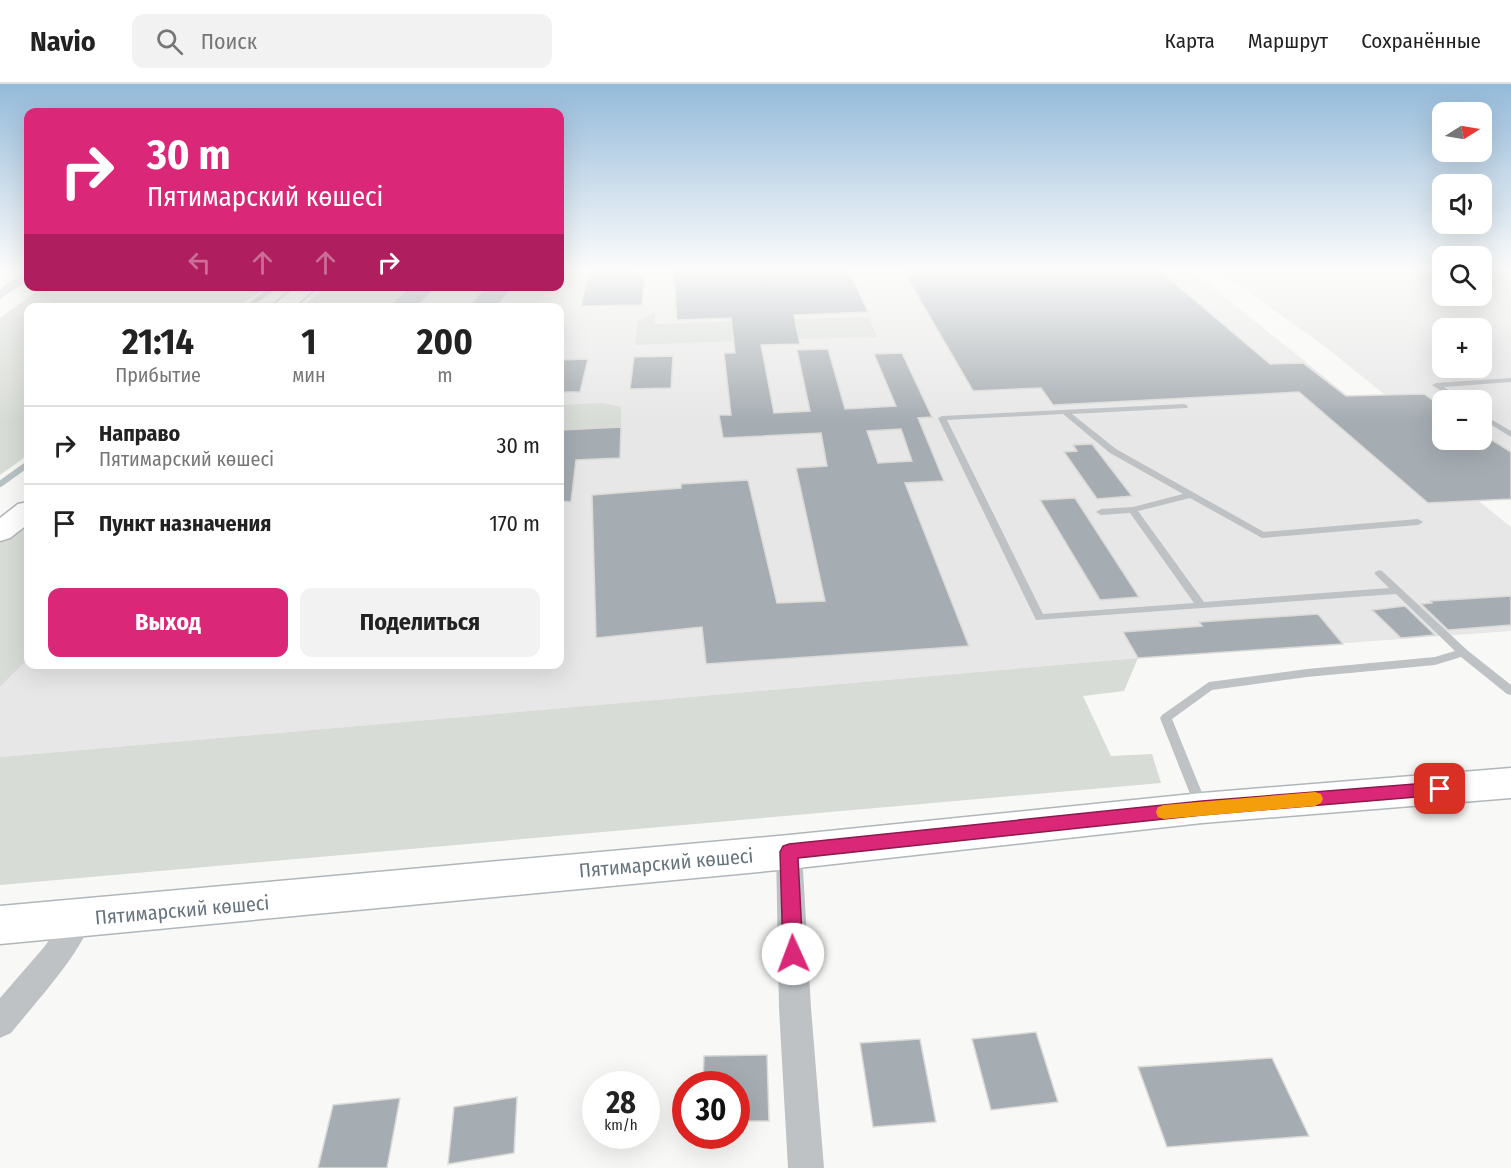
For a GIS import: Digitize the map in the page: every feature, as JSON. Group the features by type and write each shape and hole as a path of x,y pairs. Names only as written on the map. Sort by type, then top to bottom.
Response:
{"main road":[{"path":"0,517 24,499"},
{"path":"0,532 24,513"},
{"name":"Пятимарский көшесі","path":"0,925 789,852 1202,808 1511,783"}],"street":[{"path":"789,852 795,1008 806,1168"},
{"path":"0,1022 55,956 79,919"}],"lane":[{"path":"1444,390 1436,385 1511,380"},
{"path":"1184,406 942,418 1040,618 1398,591"},
{"path":"1065,412 1113,450 1262,535 1418,522"},
{"path":"1492,423 1511,435"},
{"path":"1101,512 1133,510 1191,495"},
{"path":"1133,510 1201,606"},
{"path":"1379,573 1463,653 1511,691"},
{"path":"1202,808 1166,718 1209,686 1328,671 1435,661 1463,653"}],"shaded area":[{"path":"0,320 24,320 24,458 0,475"},
{"path":"564,320 1253,320 1511,527 1511,631 1138,658 0,757 0,687 24,663 24,669 564,669"},
{"path":"655,320 655,324 870,320 877,337 799,339 796,327 733,329 733,341 635,345 638,321"},
{"path":"1287,320 1432,320 1432,378 1492,378 1492,320 1511,320 1511,496 1454,450 1492,450 1492,390 1432,390 1432,433 1328,349"},
{"path":"603,403 621,407 621,427 564,430 564,405"},
{"path":"24,522 24,663 0,687 0,541"},
{"path":"1138,658 1124,691 1083,696 1111,756 1152,754 1161,783 0,885 0,757"}],"building":[{"path":"731,320 795,320 800,344 761,345 774,413 810,411 797,350 828,349 845,409 896,406 874,354 902,353 932,417 918,418 944,481 905,483 969,646 706,664 702,627 596,638 592,495 681,488 681,484 748,480 777,603 825,601 796,468 827,466 821,433 723,438 719,415 731,415 724,353 735,353","holes":["901,429 912,461 878,463 867,431"]},
{"path":"931,320 1218,320 1270,364 1303,363 1346,396 1424,394 1432,399 1432,450 1492,450 1492,440 1511,452 1511,499 1428,503 1299,392 1053,405 1041,388 973,391"},
{"path":"673,356 671,388 630,389 634,357"},
{"path":"588,359 580,392 564,392 564,360"},
{"path":"621,427 620,458 576,460 571,502 564,501 564,430"},
{"path":"1092,444 1132,496 1097,499 1064,452 1077,451 1073,445"},
{"path":"1075,498 1139,597 1100,600 1040,500"},
{"path":"1511,596 1511,625 1448,630 1421,604 1432,603 1430,601"},
{"path":"1405,606 1435,635 1401,638 1372,610"},
{"path":"1318,614 1343,644 1138,658 1123,632 1202,626 1199,622"},
{"path":"1036,1032 1058,1102 991,1110 972,1039"},
{"path":"920,1039 936,1122 873,1127 860,1043"},
{"path":"767,1055 769,1121 750,1121 750,1071 703,1071 704,1056"},
{"path":"1272,1058 1309,1136 1167,1147 1138,1067"},
{"path":"517,1097 514,1153 448,1164 454,1107"},
{"path":"400,1098 387,1168 318,1168 333,1105"}],"waterway":[{"path":"0,484 24,467"}],"slow traffic":[{"path":"1164,812 1315,799"}],"route":[{"path":"793,954 789,852 1202,808 1440,789"}]}
